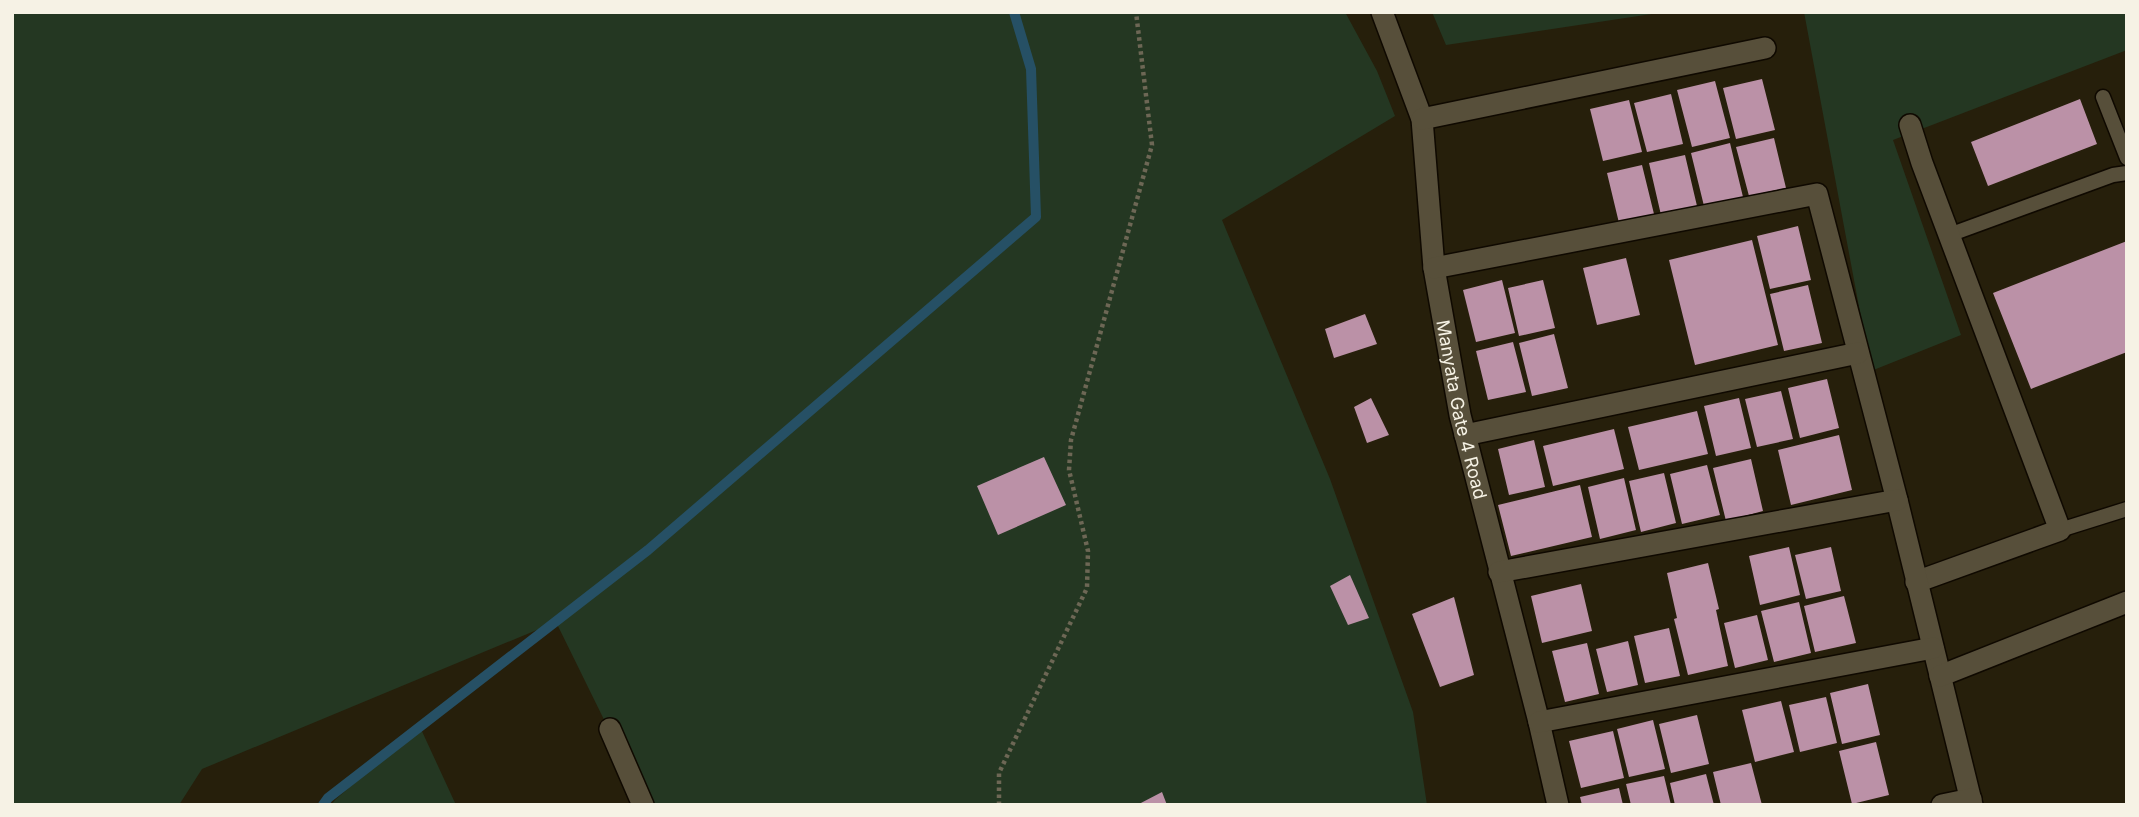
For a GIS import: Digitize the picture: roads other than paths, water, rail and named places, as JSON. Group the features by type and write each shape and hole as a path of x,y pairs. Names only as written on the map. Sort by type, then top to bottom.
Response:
{"street":[{"name":"Manyata Gate 4 Road","path":"1382,12 1422,119 1434,268 1465,435 1558,805"},
{"path":"1422,119 1765,48"},
{"path":"1910,125 2060,530 1916,582"},
{"path":"1434,268 1817,194 1897,500 1971,802 1942,805"},
{"path":"1465,435 1858,353"},
{"path":"1499,572 1897,500"},
{"path":"1940,676 2127,602"},
{"path":"1539,722 1933,648"},
{"path":"610,729 643,805"}],"lane":[{"path":"2103,97 2127,158"},
{"path":"1949,235 2112,175 2127,173"},
{"path":"2060,530 2127,509"}],"waterway":[{"path":"323,805 328,798 648,550 1036,217 1031,69 1014,12"}]}
